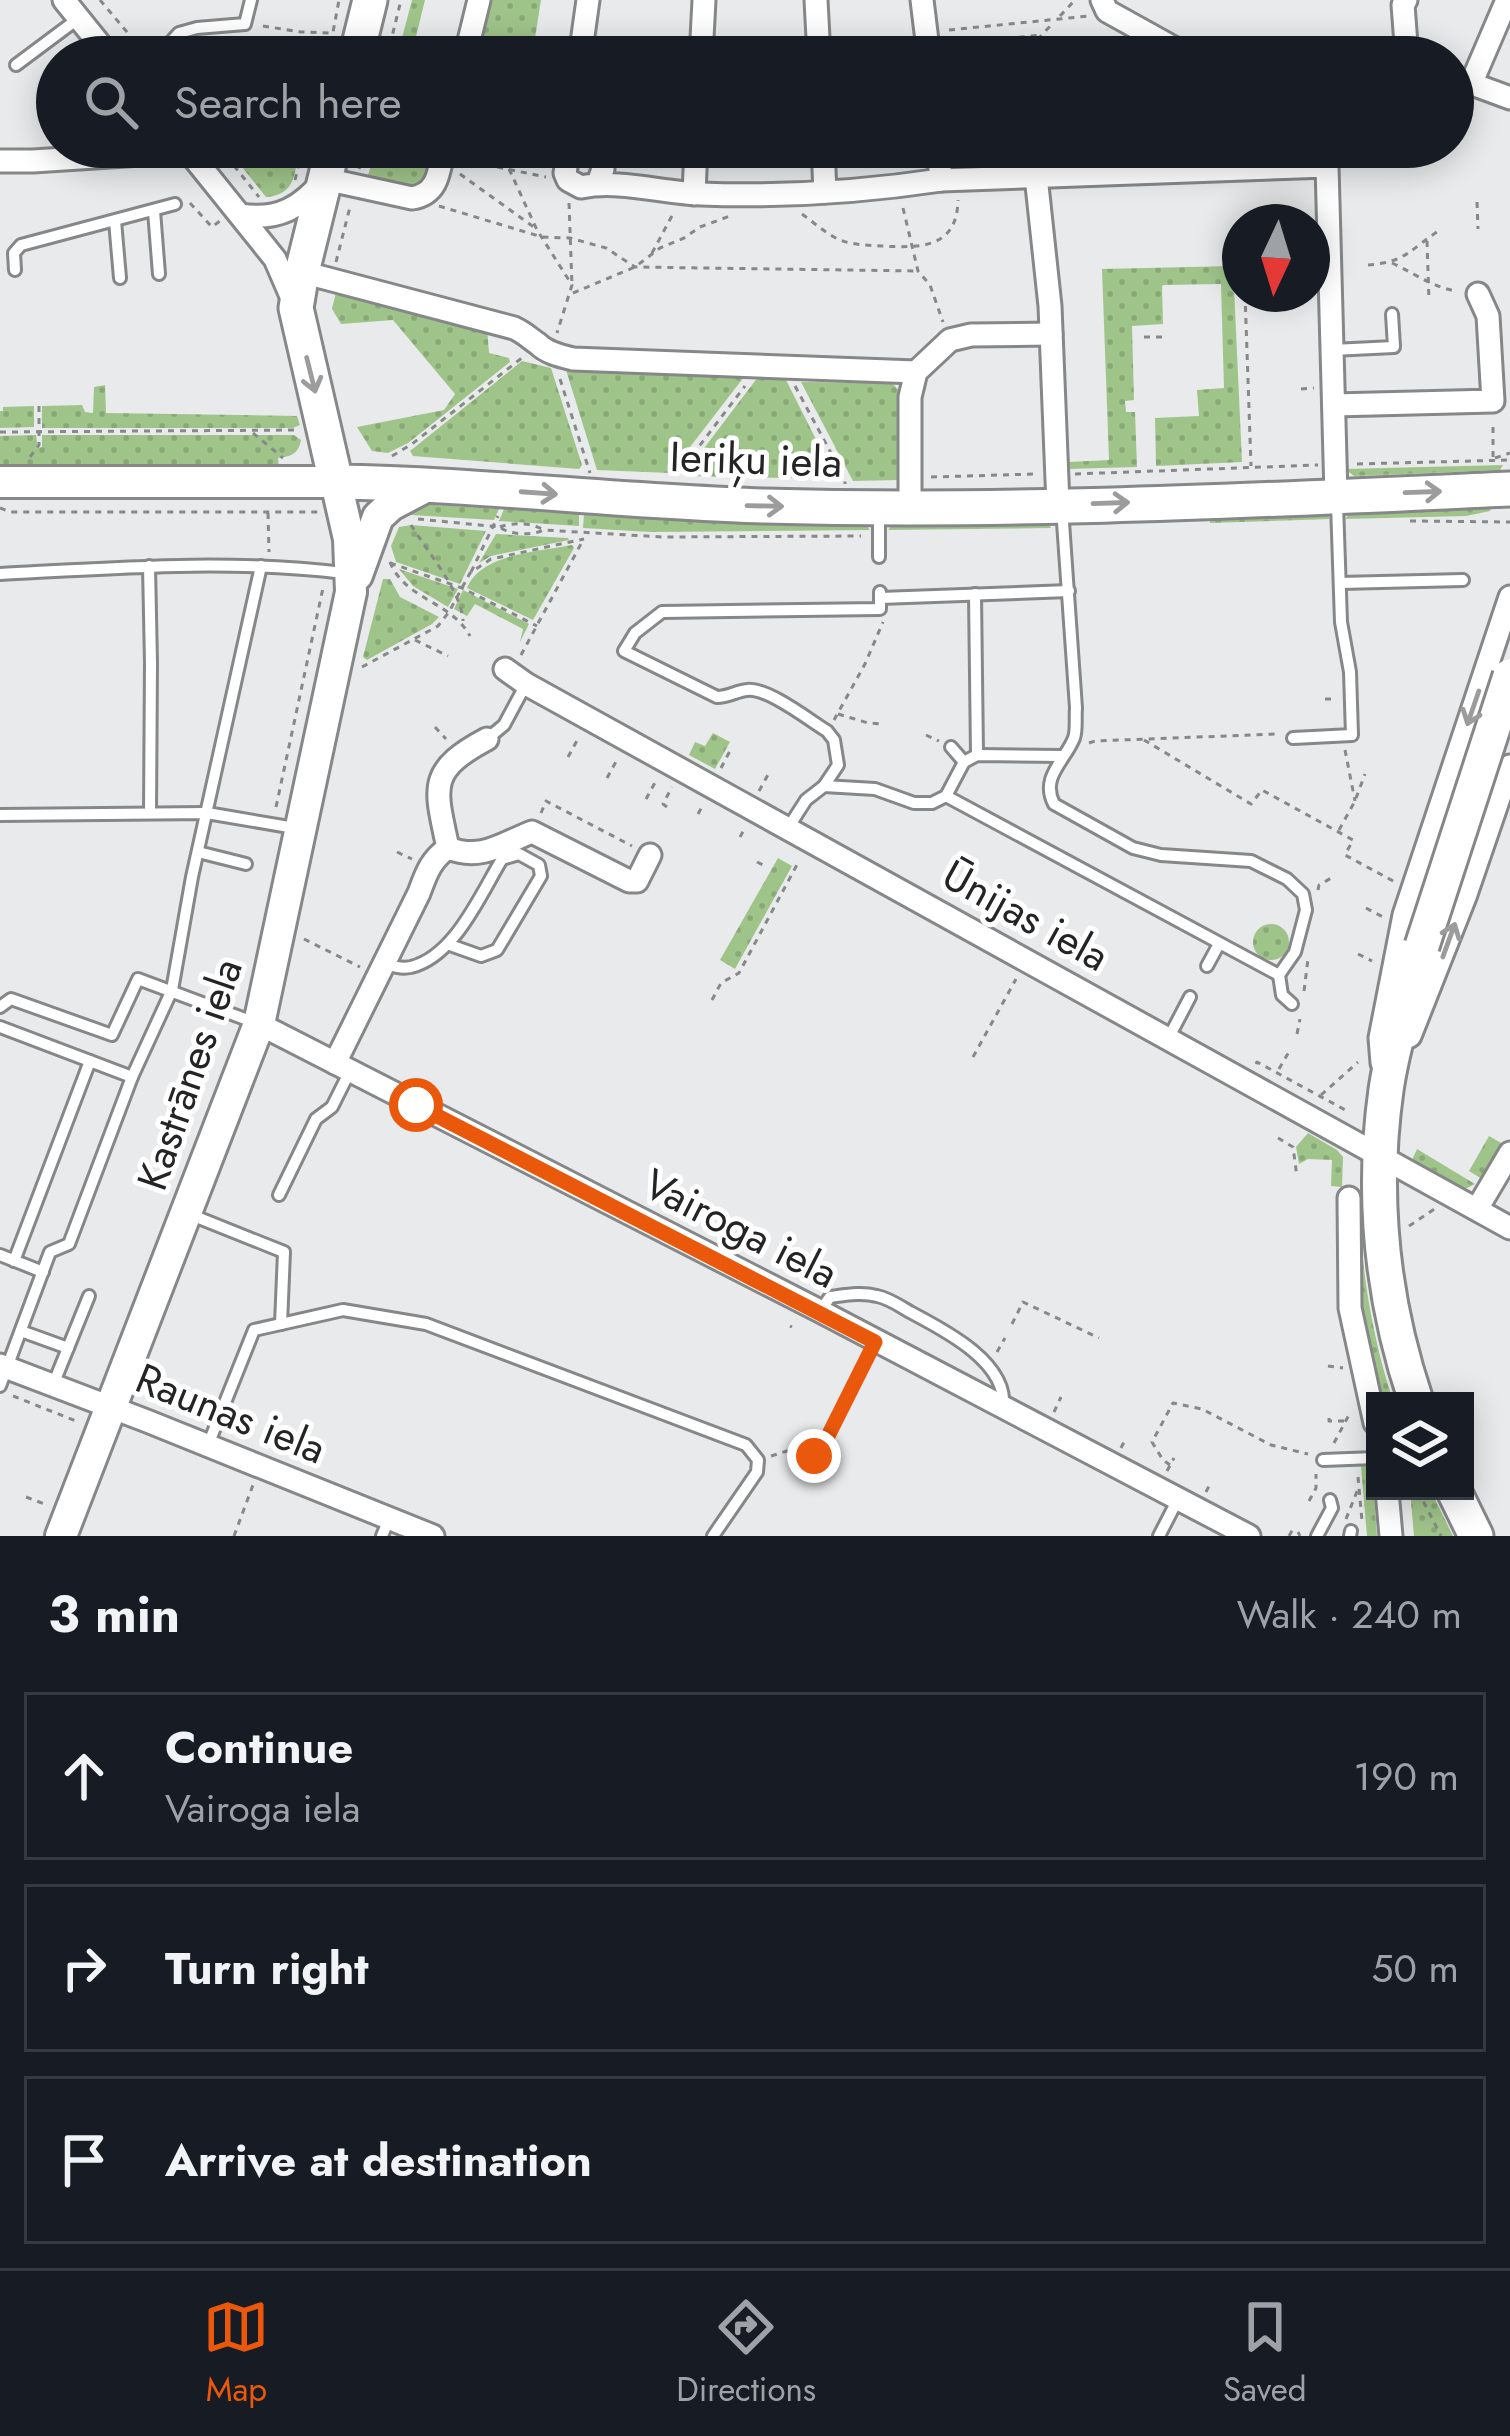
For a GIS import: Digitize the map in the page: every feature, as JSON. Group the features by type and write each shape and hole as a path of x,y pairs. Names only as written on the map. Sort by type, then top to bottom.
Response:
{"main road":[{"path":"346,36 370,0"},
{"path":"326,176 317,276 296,308 336,482"},
{"name":"Ieriķu iela","path":"336,482 648,501 1059,494 1204,506 1336,480 1510,489"},
{"path":"1414,1392 1391,1313 1383,1262 1379,1154 1387,1085 1422,946 1510,676"},
{"path":"1458,1500 1476,1536"}],"street":[{"path":"64,0 93,36"},
{"path":"470,36 478,0"},
{"path":"583,36 588,0"},
{"path":"702,36 704,0"},
{"path":"816,0 818,36"},
{"path":"922,0 931,36"},
{"path":"1405,36 1406,0"},
{"path":"1474,59 1507,0"},
{"path":"1104,6 1155,36"},
{"path":"1474,84 1510,98"},
{"path":"0,160 36,161"},
{"path":"200,168 233,216 275,259 296,308"},
{"path":"233,216 265,217 290,209 303,203 326,176 412,198 424,196 432,190 440,168"},
{"path":"564,168 568,180 581,187 598,183 689,194 777,196 949,179 1269,168"},
{"path":"598,183 603,168"},
{"path":"689,194 693,168"},
{"path":"824,168 825,192"},
{"path":"945,168 949,179"},
{"path":"1327,168 1336,480"},
{"path":"1036,176 1059,494"},
{"path":"317,276 514,328 547,350 573,359 916,371"},
{"path":"1334,405 1493,401 1487,316 1478,294"},
{"path":"899,498 916,371 950,340 971,335 1051,334"},
{"name":"Ieriķu iela","path":"0,482 336,482"},
{"name":"Kastrānes iela","path":"58,1522 260,1024 289,828 349,539 336,482"},
{"path":"343,579 378,517 429,485"},
{"path":"1387,1085 1380,1038 1404,915 1510,597"},
{"name":"Ūnijas iela","path":"513,663 526,684 1510,1228"},
{"path":"448,848 438,805 440,778 458,754 487,739"},
{"path":"1387,1085 1435,980 1510,766"},
{"path":"448,848 481,854 532,832 629,881 637,880 650,855"},
{"path":"342,1067 380,969 429,867 448,848"},
{"name":"Vairoga iela","path":"260,1024 1249,1536"},
{"path":"1477,1209 1510,1153"},
{"path":"1349,1198 1360,1416"},
{"name":"Raunas iela","path":"2,1377 53,1385 99,1416 208,1445 386,1527 433,1536"},
{"path":"1388,1500 1391,1536"}],"lane":[{"path":"176,36 197,28 245,23 251,0"},
{"path":"55,36 79,18"},
{"path":"16,65 36,50"},
{"path":"15,270 14,253 21,245 181,201"},
{"path":"154,211 158,274"},
{"path":"115,221 120,278"},
{"path":"1332,350 1394,347 1392,314"},
{"path":"1293,738 1352,735 1350,672 1341,622 1336,480"},
{"path":"1059,494 1074,663 1075,737 1052,777 1049,794 1054,804 1133,848 1161,855 1251,861 1286,879 1303,894 1306,910 1295,952 1279,975 1282,995 1296,1006"},
{"path":"879,556 899,498"},
{"path":"148,566 150,813"},
{"path":"0,574 265,566 343,579"},
{"path":"2,1377 50,1252 69,1244 132,1077 172,990 198,852 265,566"},
{"path":"1340,583 1463,580"},
{"path":"788,828 838,765 834,740 827,731 760,691 744,689 718,697 624,651 635,633 662,612 880,609 880,595 1069,591"},
{"path":"975,594 977,755"},
{"path":"487,739 503,725 526,684"},
{"path":"952,747 964,762"},
{"path":"824,786 875,789 914,803 932,802 946,796 964,762 977,755 1062,756"},
{"path":"946,796 1279,975"},
{"path":"0,815 207,813 289,828"},
{"path":"198,852 246,864"},
{"path":"380,969 416,966 450,945 502,859 519,854 539,865 541,876 496,950 481,956 450,945"},
{"path":"1207,966 1219,944"},
{"path":"0,1007 11,999 112,1035 137,979 260,1024"},
{"path":"1168,1039 1190,997"},
{"path":"0,1028 132,1077"},
{"path":"14,1261 90,1061"},
{"path":"279,1195 316,1119 332,1107 342,1067"},
{"path":"186,1213 284,1252 281,1324"},
{"path":"0,1255 43,1272"},
{"path":"53,1385 89,1296"},
{"path":"820,1311 830,1298 880,1296 964,1341 1004,1395 1003,1408"},
{"path":"208,1445 254,1330 343,1310 426,1324 746,1445 758,1460 757,1472 713,1536"},
{"path":"21,1330 68,1348"},
{"path":"1324,1460 1366,1458"},
{"path":"1317,1536 1332,1508 1330,1500"},
{"path":"1159,1536 1178,1501"}],"path":[{"path":"100,0 133,36"},
{"path":"339,0 340,36"},
{"path":"392,36 401,0"},
{"path":"1031,36 1042,35 1075,0"},
{"path":"976,36 1102,14 1104,6"},
{"path":"245,23 313,36"},
{"path":"236,168 267,202"},
{"path":"456,168 537,230"},
{"path":"504,168 568,180 572,285 562,321"},
{"path":"508,169 537,230 572,285"},
{"path":"317,276 326,176"},
{"path":"777,196 835,238 851,244 911,248 935,243 951,232 959,206 949,179"},
{"path":"899,186 918,272 930,285 950,340"},
{"path":"651,255 689,194"},
{"path":"571,294 635,267 700,227 744,211 750,195"},
{"path":"424,196 440,206 542,237 570,238 606,248 635,267 918,272"},
{"path":"181,201 212,227 233,216"},
{"path":"1477,202 1478,229"},
{"path":"1368,265 1392,263 1441,230"},
{"path":"1427,239 1430,301"},
{"path":"1392,263 1429,284 1478,294"},
{"path":"1246,312 1251,468"},
{"path":"1144,337 1166,337"},
{"path":"386,460 547,350 590,475"},
{"path":"678,482 678,474 752,378 752,364"},
{"path":"791,366 790,379 845,485"},
{"path":"1493,401 1493,458"},
{"path":"39,402 39,445"},
{"path":"0,432 304,430"},
{"path":"252,432 289,462"},
{"path":"899,498 919,477 1059,494 1251,468 1336,480 1510,456"},
{"path":"0,508 10,512 321,512"},
{"path":"355,670 438,626 497,526 501,509"},
{"path":"265,566 268,512"},
{"path":"463,623 465,615 457,598 408,518 587,534 513,663"},
{"path":"1475,520 1510,522"},
{"path":"470,573 491,559 584,539"},
{"path":"470,636 449,612 412,592 391,563 462,588 537,626"},
{"path":"289,828 275,811 343,579"},
{"path":"883,724 838,713 884,620"},
{"path":"413,639 448,656"},
{"path":"568,757 583,730"},
{"path":"1086,745 1287,734 1293,738"},
{"path":"1352,735 1344,746 1355,801"},
{"path":"1144,740 1251,804 1262,790 1353,840 1341,863"},
{"path":"718,775 731,749"},
{"path":"607,778 622,751"},
{"path":"756,796 770,771"},
{"path":"646,799 660,772"},
{"path":"1338,831 1365,775"},
{"path":"667,797 663,804 667,807"},
{"path":"532,832 548,798 650,855"},
{"path":"698,814 702,806"},
{"path":"740,837 743,830"},
{"path":"712,1000 721,983 739,973 804,852"},
{"path":"1345,854 1402,885"},
{"path":"757,862 766,867"},
{"path":"1366,908 1390,921"},
{"path":"292,932 380,969"},
{"path":"1358,955 1379,965"},
{"path":"973,1057 1020,971"},
{"path":"1296,1006 1297,1034"},
{"path":"1277,1072 1290,1050"},
{"path":"1320,1096 1358,1062"},
{"path":"1278,1138 1293,1148 1297,1177"},
{"path":"1403,1230 1443,1204"},
{"path":"1012,1324 1022,1302 1099,1338"},
{"path":"993,1359 1005,1338"},
{"path":"817,1458 875,1342"},
{"path":"1328,1366 1351,1367"},
{"path":"2,1377 99,1416"},
{"path":"1050,1419 1061,1397"},
{"path":"1170,1465 1152,1442 1173,1402 1202,1409 1271,1445 1309,1454 1315,1460 1324,1460 1346,1421"},
{"path":"1340,1413 1360,1416"},
{"path":"1329,1418 1346,1421 1360,1416"},
{"path":"758,1460 799,1451"},
{"path":"1164,1478 1174,1458"},
{"path":"1309,1501 1316,1476"},
{"path":"234,1536 256,1478"},
{"path":"1348,1530 1359,1488"},
{"path":"26,1497 58,1522"},
{"path":"1423,1500 1441,1536"},
{"path":"1289,1536 1297,1532"}],"green space":[{"path":"412,0 425,0 416,36 403,36"},
{"path":"488,0 541,0 535,36 480,36"},
{"path":"243,168 295,168 284,192 266,197"},
{"path":"370,168 429,168 416,189 366,183"},
{"path":"1222,266 1222,312 1235,312 1242,462 1156,466 1155,418 1199,416 1197,390 1224,388 1221,284 1164,285 1163,324 1132,326 1134,400 1125,401 1126,412 1135,412 1137,467 1069,469 1069,462 1109,460 1102,269"},
{"path":"337,288 487,327 489,353 510,362 408,443 388,453 372,451 357,427 444,410 455,394 393,320 341,324 332,309"},
{"path":"522,361 551,368 582,465 579,469 413,456 410,451"},
{"path":"566,370 744,377 670,473 597,470"},
{"path":"758,377 785,378 834,475 831,479 689,476 686,472"},
{"path":"801,382 892,383 901,393 902,474 898,480 853,481"},
{"path":"105,385 106,413 297,416 300,425 42,428 42,406 82,405 85,412 93,413 94,387"},
{"path":"34,406 34,427 0,428 3,407"},
{"path":"36,435 38,448 42,435 294,435 301,440 294,454 278,458 279,467 0,468 0,436"},
{"path":"1503,465 1500,470 1354,476 1345,469"},
{"path":"419,504 499,509 494,520 411,515 407,509"},
{"path":"1491,507 1466,516 1345,519 1352,511"},
{"path":"504,509 579,514 579,526 499,521"},
{"path":"1326,513 1330,519 1210,523 1210,517"},
{"path":"584,514 866,525 870,530 650,532 583,528"},
{"path":"1048,521 1051,528 888,530 893,524"},
{"path":"399,527 486,531 460,584 396,562 391,546"},
{"path":"496,534 569,540 491,556 479,563"},
{"path":"572,545 533,620 467,588 474,576 498,561"},
{"path":"399,569 458,589 448,607 413,586"},
{"path":"383,579 390,579 400,597 439,617 367,660 363,657"},
{"path":"463,590 529,624 520,642 523,629 475,604 467,616 454,609"},
{"path":"713,733 730,742 715,769 689,755 695,742 705,746"},
{"path":"778,858 792,866 735,969 720,960"},
{"path":"1271,924 1283,930 1289,942 1283,954 1271,960 1259,954 1253,942 1259,930"},
{"path":"1308,1133 1343,1157 1342,1187 1331,1186 1332,1160 1308,1159 1299,1164 1296,1147"},
{"path":"1489,1136 1503,1144 1482,1179 1469,1171"},
{"path":"1417,1149 1475,1184 1463,1190 1412,1160"},
{"path":"1359,1201 1369,1302 1390,1392 1378,1392 1360,1296"},
{"path":"1361,1466 1366,1466 1366,1500 1374,1500 1377,1536 1367,1536"},
{"path":"1411,1500 1435,1500 1453,1536 1414,1536"}],"route":[{"path":"416,1105 875,1342 817,1458 814,1456"}]}
